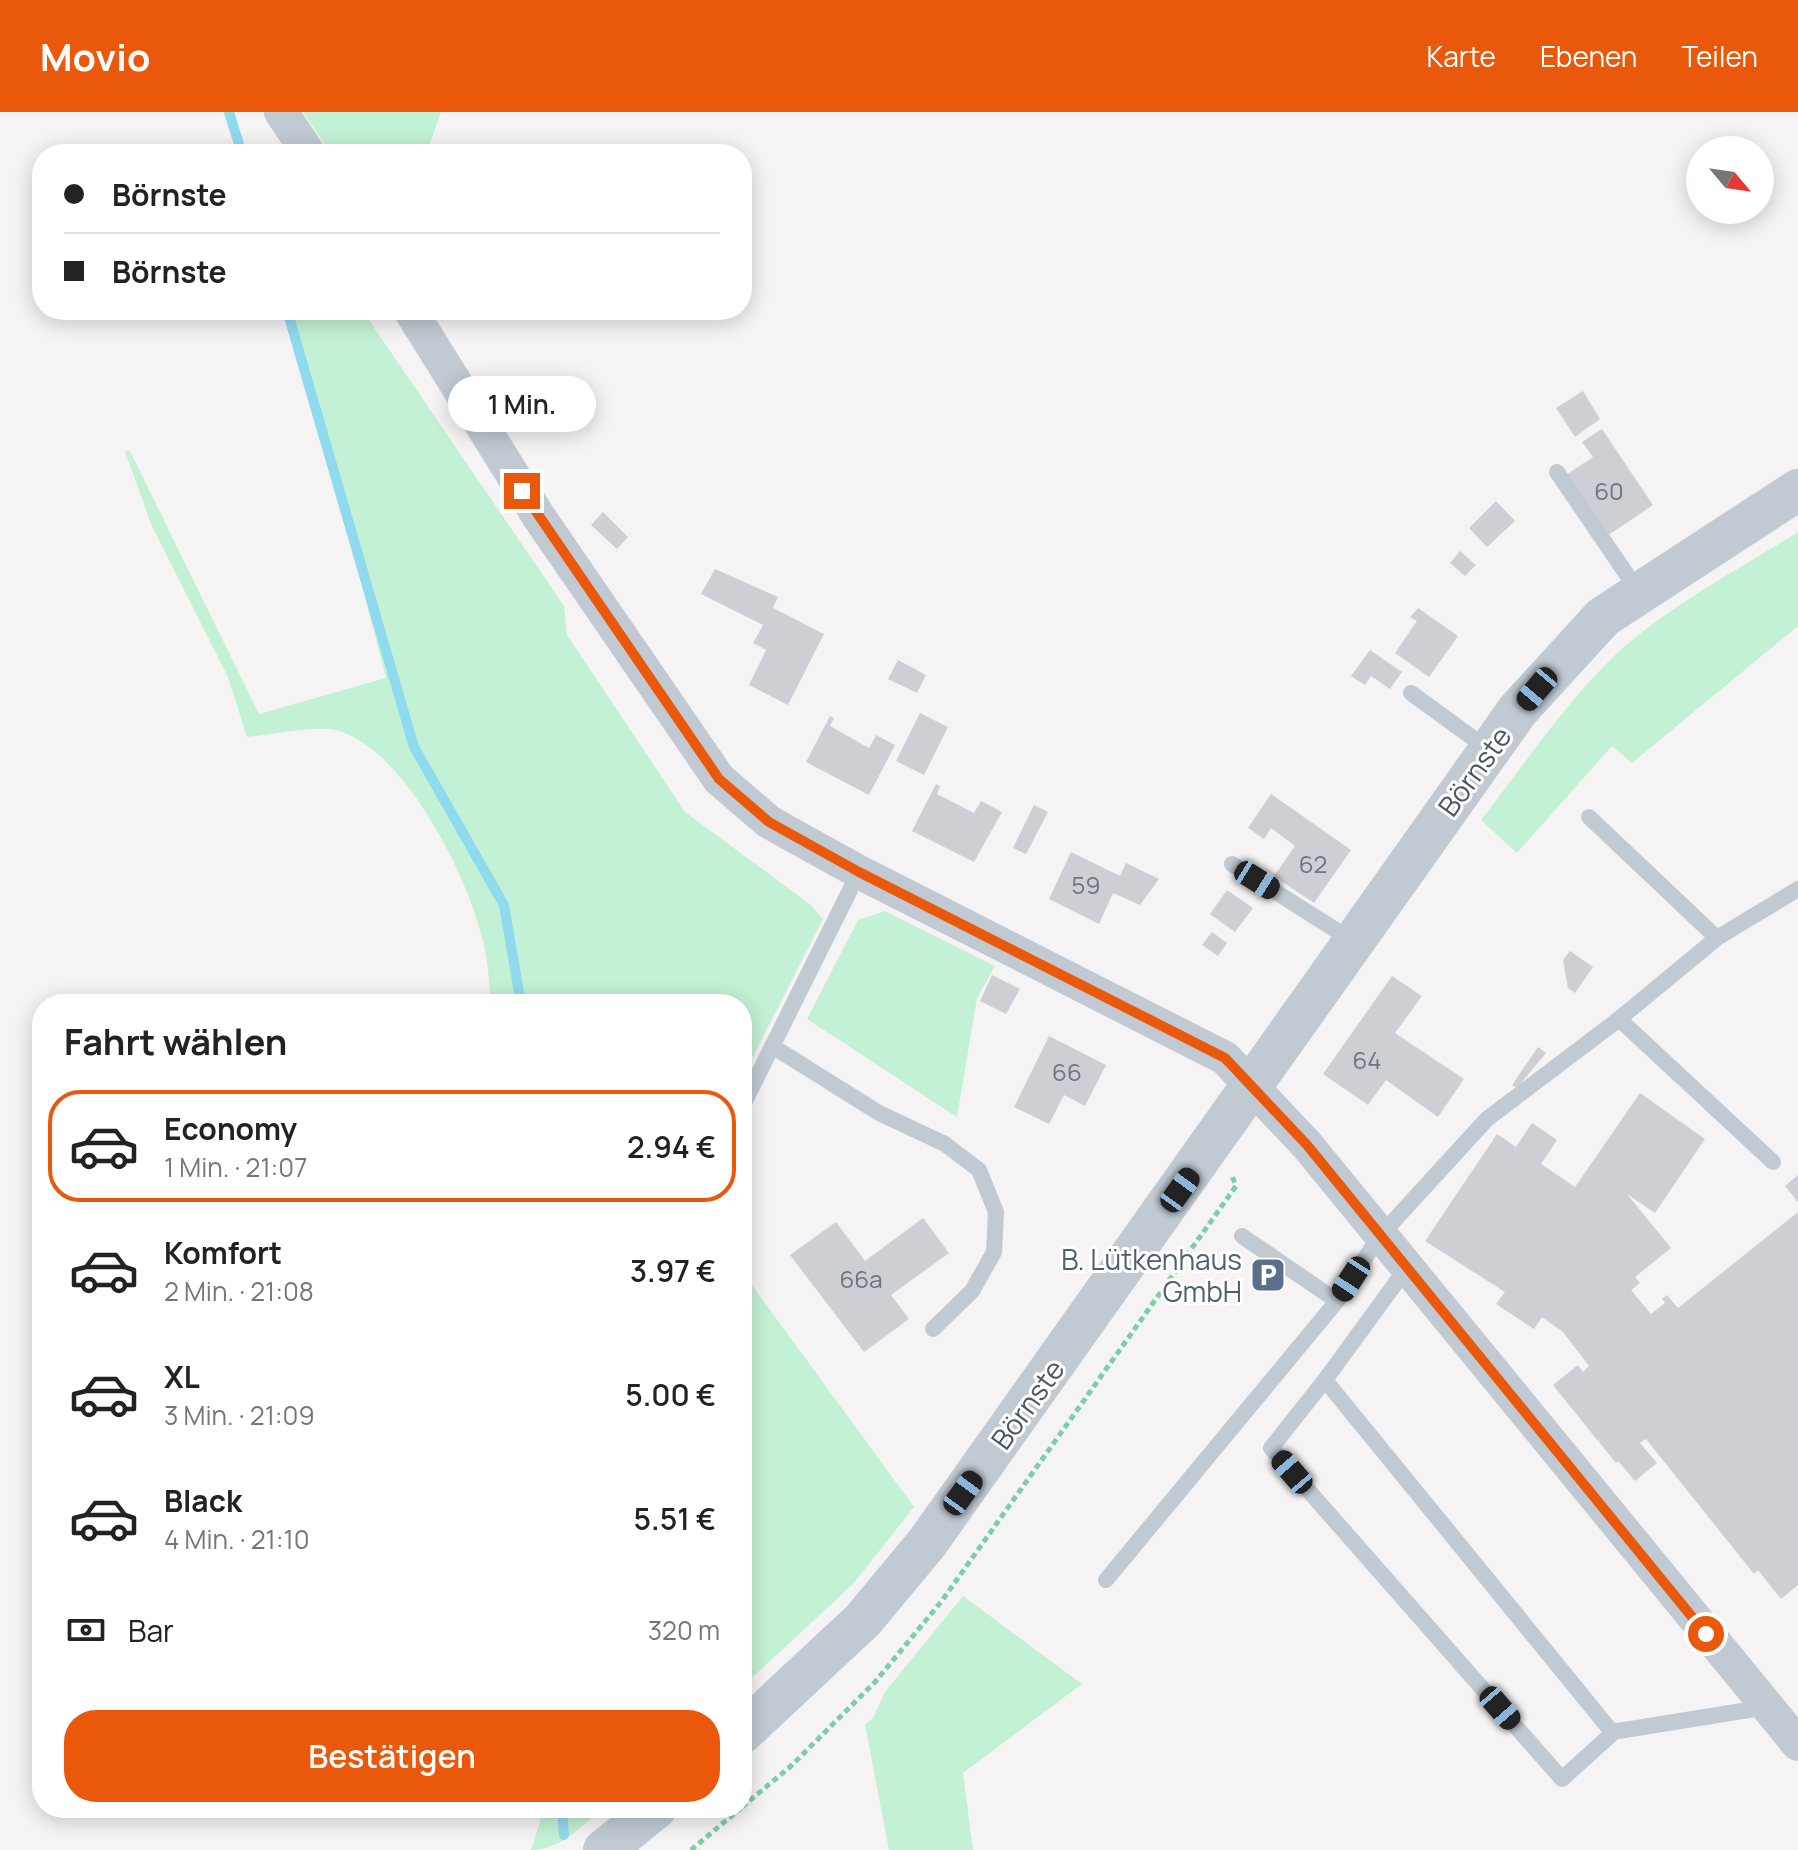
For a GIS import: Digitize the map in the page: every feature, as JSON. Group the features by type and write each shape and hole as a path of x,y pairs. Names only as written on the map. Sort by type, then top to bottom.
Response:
{"street":[{"path":"281,112 302,144"},
{"path":"416,320 539,517 719,779 769,822 859,872 1225,1058 1307,1145 1379,1237 1798,1744"},
{"name":"Börnste","path":"752,1724 863,1620 927,1543 1253,1088 1489,750 1575,645 1638,591 1798,490"},
{"path":"604,1850 644,1818"}],"lane":[{"path":"1557,472 1638,591"},
{"path":"1411,693 1489,750"},
{"path":"1589,817 1717,938"},
{"path":"1232,864 1353,941"},
{"path":"752,1087 859,872"},
{"path":"1106,1580 1337,1301 1379,1237 1487,1119 1619,1019 1717,938 1798,889"},
{"path":"1619,1019 1773,1162"},
{"path":"772,1046 879,1113 945,1144 979,1170 996,1212 994,1252 972,1291 933,1329"},
{"path":"1242,1236 1337,1301"},
{"path":"1406,1269 1271,1448 1562,1779 1615,1731"},
{"path":"1325,1380 1612,1732 1767,1707"}],"path":[{"path":"691,1850 729,1818"}],"green space":[{"path":"303,112 441,112 430,144 324,144"},
{"path":"293,320 369,320 564,606 567,635 685,812 811,905 823,919 752,1058 752,994 490,994 484,945 462,881 429,818 387,763 363,743 330,729 247,737 228,677 151,524 125,451 130,451 259,714 386,678"},
{"path":"1798,532 1798,626 1632,763 1612,746 1517,853 1481,820 1559,717 1611,659 1677,607"},
{"path":"885,911 995,966 977,998 957,1117 807,1019 858,920"},
{"path":"752,1285 914,1507 854,1583 752,1678"},
{"path":"963,1596 1082,1684 963,1773 973,1850 889,1850 865,1725 873,1718 885,1692"},
{"path":"540,1818 592,1818 561,1842 531,1850"}],"building":[{"path":"1583,391 1600,419 1575,437 1556,408"},
{"path":"1602,429 1653,505 1607,536 1566,475 1593,457 1582,442"},
{"path":"1496,501 1515,521 1487,547 1469,528"},
{"path":"603,512 628,537 617,549 591,525"},
{"path":"1460,551 1476,565 1465,576 1450,563"},
{"path":"715,569 778,597 773,608 824,634 788,705 749,685 766,650 753,643 763,625 701,594"},
{"path":"1418,608 1458,636 1429,677 1395,653 1417,621 1410,617"},
{"path":"1370,650 1402,672 1390,689 1371,676 1365,685 1351,676"},
{"path":"898,660 926,675 917,693 888,679"},
{"path":"920,713 948,727 924,775 896,761"},
{"path":"830,716 834,718 830,726 869,748 876,735 895,745 869,795 806,762"},
{"path":"936,784 940,786 937,794 974,813 981,801 1002,812 974,862 912,831"},
{"path":"1271,794 1351,850 1314,903 1274,876 1295,846 1271,828 1264,839 1248,828"},
{"path":"1034,805 1048,812 1026,854 1013,848"},
{"path":"1071,852 1120,876 1126,863 1159,879 1140,905 1113,893 1099,924 1049,899"},
{"path":"1227,890 1253,908 1235,932 1210,914"},
{"path":"1212,932 1227,943 1218,956 1202,945"},
{"path":"1570,951 1593,967 1575,993 1568,988 1563,960"},
{"path":"992,975 1020,989 1006,1014 980,1001"},
{"path":"1392,976 1422,996 1395,1033 1464,1079 1438,1117 1386,1080 1368,1105 1323,1074"},
{"path":"1049,1036 1106,1065 1085,1106 1064,1095 1049,1124 1014,1107"},
{"path":"1538,1047 1546,1053 1517,1088 1512,1085"},
{"path":"1640,1093 1705,1139 1655,1213 1627,1194 1671,1248 1635,1277 1640,1283 1631,1290 1651,1314 1665,1303 1662,1299 1667,1295 1678,1308 1798,1212 1798,1585 1781,1599 1758,1570 1754,1574 1646,1439 1640,1443 1657,1463 1635,1481 1618,1461 1616,1463 1599,1442 1600,1439 1598,1441 1553,1385 1578,1365 1583,1372 1589,1366 1563,1332 1542,1317 1534,1329 1496,1304 1505,1292 1425,1241 1497,1134 1516,1147 1532,1123 1557,1140 1541,1164 1575,1187"},
{"path":"1798,1175 1798,1202 1785,1186"},
{"path":"923,1218 949,1253 891,1295 909,1319 864,1352 790,1255 836,1222 865,1261"}],"waterway":[{"path":"229,112 239,144"},
{"path":"290,320 414,747 504,905 519,994"},
{"path":"563,1818 564,1835"}],"place":[{"name":"B. Lütkenhaus GmbH","path":"1268,1275"}],"route":[{"path":"522,491 719,779 769,822 859,872 1225,1058 1307,1145 1357,1211 1706,1634"}]}
